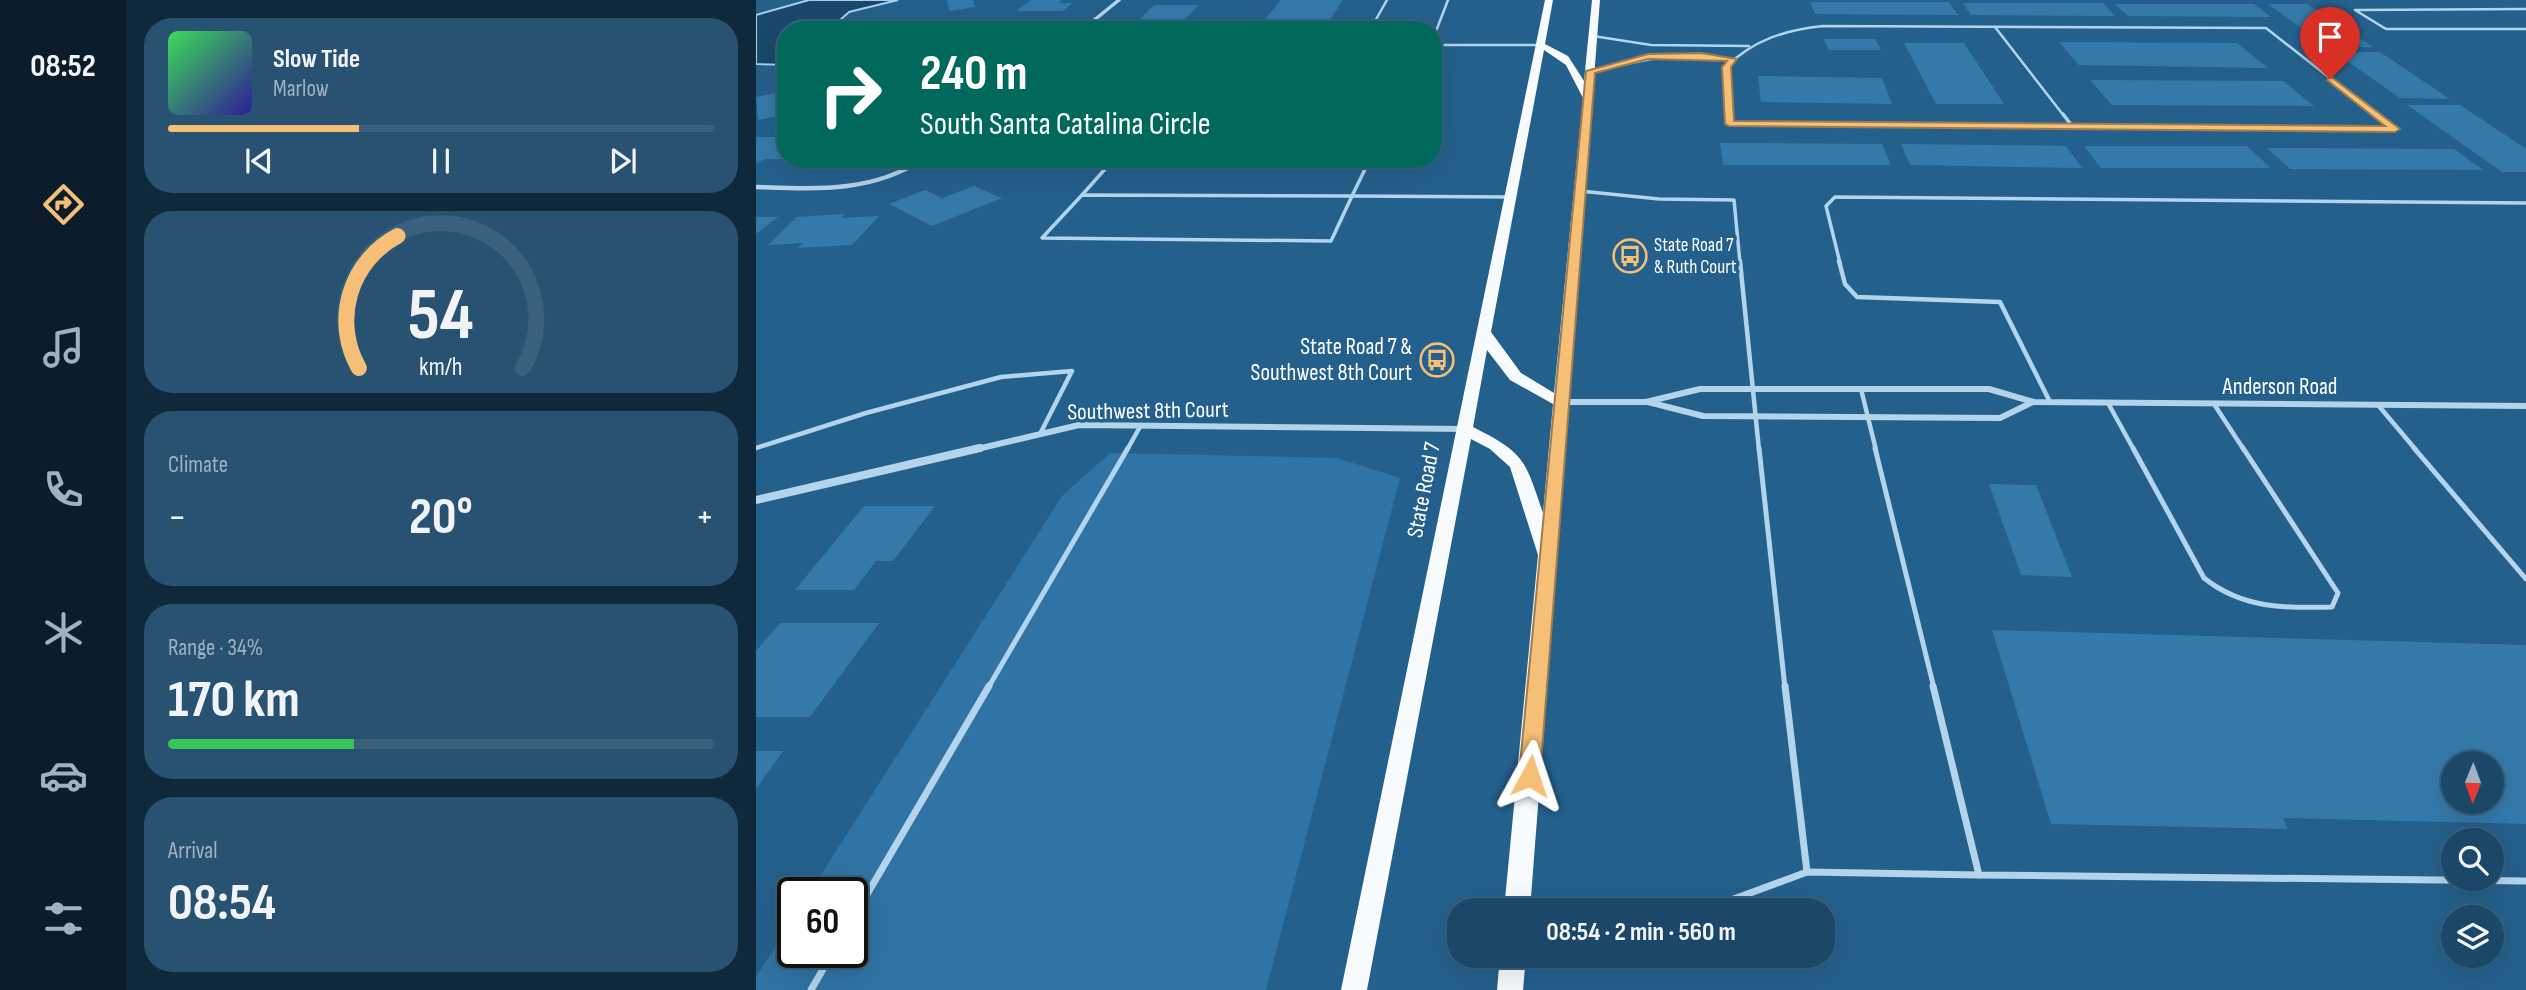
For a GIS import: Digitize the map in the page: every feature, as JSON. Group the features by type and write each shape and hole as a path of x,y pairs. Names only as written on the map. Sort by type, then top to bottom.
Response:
{"main road":[{"name":"State Road 7","path":"1354,990 1549,0"},
{"path":"1518,898 1596,0"},
{"path":"1539,45 1556,50 1571,61 1587,99"},
{"path":"1485,334 1505,369 1528,387 1562,402"},
{"path":"1464,429 1496,444 1518,465 1549,562"},
{"path":"1510,990 1512,968"}],"street":[{"path":"1093,21 1119,0"},
{"path":"756,187 840,188 884,180 906,168"},
{"name":"Anderson Road","path":"1562,402 1646,402 1700,389 1989,389 2034,402 2526,407"},
{"name":"Anderson Road","path":"1646,402 1703,416 2000,418 2034,402"},
{"name":"Southwest 8th Court","path":"756,500 1079,425 1464,429"}],"lane":[{"path":"1375,21 1387,0"},
{"path":"1440,21 1448,0"},
{"path":"2526,9 2355,10 2386,29 2526,29"},
{"path":"1995,27 2072,126"},
{"path":"1995,27 2266,28 2395,129 1729,124 1726,67 1749,46 1797,28 1995,27"},
{"path":"1593,36 1623,44 1749,46"},
{"path":"1442,45 1539,45"},
{"path":"1591,71 1648,56 1733,59"},
{"path":"1106,168 1042,237 1331,241 1366,168"},
{"path":"1580,191 1609,191 1629,197 1734,200 1752,389 1807,872"},
{"path":"1082,195 1509,197"},
{"path":"2050,402 2000,302 1877,300 1857,297 1845,284 1826,206 1835,197 2526,203"},
{"path":"756,448 866,413 1001,377 1072,371 1040,434"},
{"path":"1861,389 1979,875"},
{"path":"2108,403 2204,578 2221,595 2256,607 2332,607 2338,593 2333,584 2214,404"},
{"path":"2378,405 2526,579"},
{"path":"868,893 1141,425"},
{"path":"1737,898 1807,872 2526,881"},
{"path":"811,990 824,968"}],"shaded area":[{"path":"809,0 898,0 849,12 839,21 777,21 777,65 756,64 756,15"},
{"path":"1110,453 1337,458 1400,478 1266,990 756,990 756,977 777,944 777,968 868,968 868,877 820,877 1062,496"}],"building":[{"path":"947,0 973,0 975,7 949,11"},
{"path":"1031,0 1062,0 1058,3 1073,3 1063,11 1016,11"},
{"path":"1281,0 1343,0 1329,21 1264,21"},
{"path":"1810,2 1949,2 1958,15 1815,14"},
{"path":"1963,3 2103,3 2115,16 1971,15"},
{"path":"2115,4 2254,4 2271,17 2128,16"},
{"path":"2268,4 2307,4 2373,47 2328,47"},
{"path":"1154,5 1199,5 1183,21 1138,21"},
{"path":"876,19 911,20 909,21 872,21"},
{"path":"1824,39 1875,39 1881,50 1829,50"},
{"path":"2059,42 2237,43 2268,68 2079,65"},
{"path":"1904,43 1964,43 2004,104 1936,104"},
{"path":"2334,52 2380,52 2450,99 2400,98"},
{"path":"1758,76 1882,78 1892,104 1761,102"},
{"path":"2090,80 2283,81 2314,106 2112,105"},
{"path":"777,93 777,116 758,120 756,97"},
{"path":"2407,105 2460,105 2526,149 2526,172 2502,172"},
{"path":"756,137 777,137 777,159 756,163"},
{"path":"1720,143 1882,144 1891,165 1723,165"},
{"path":"1901,144 2066,146 2082,168 1910,165"},
{"path":"2084,146 2247,146 2271,168 2101,168"},
{"path":"2267,148 2454,149 2483,170 2290,169"},
{"path":"974,186 1002,198 932,226 889,204 925,190 942,198"},
{"path":"844,214 841,218 879,216 852,245 798,248 803,243 768,245 797,217"},
{"path":"756,217 778,217 756,234"},
{"path":"1989,484 2036,485 2072,577 2021,575"},
{"path":"864,506 935,506 893,561 876,561 854,590 795,590"},
{"path":"780,623 879,623 810,717 756,717 756,651"},
{"path":"1992,630 2526,645 2526,824 2283,818 2288,829 2051,824"},
{"path":"756,751 783,751 756,789"}],"place":[{"name":"State Road 7 & Ruth Court","path":"1630,256"},
{"name":"State Road 7 & Southwest 8th Court","path":"1437,360"}],"route":[{"path":"1530,776 1591,71 1648,56 1733,59 1726,67 1729,124 2395,129 2330,79"}]}
